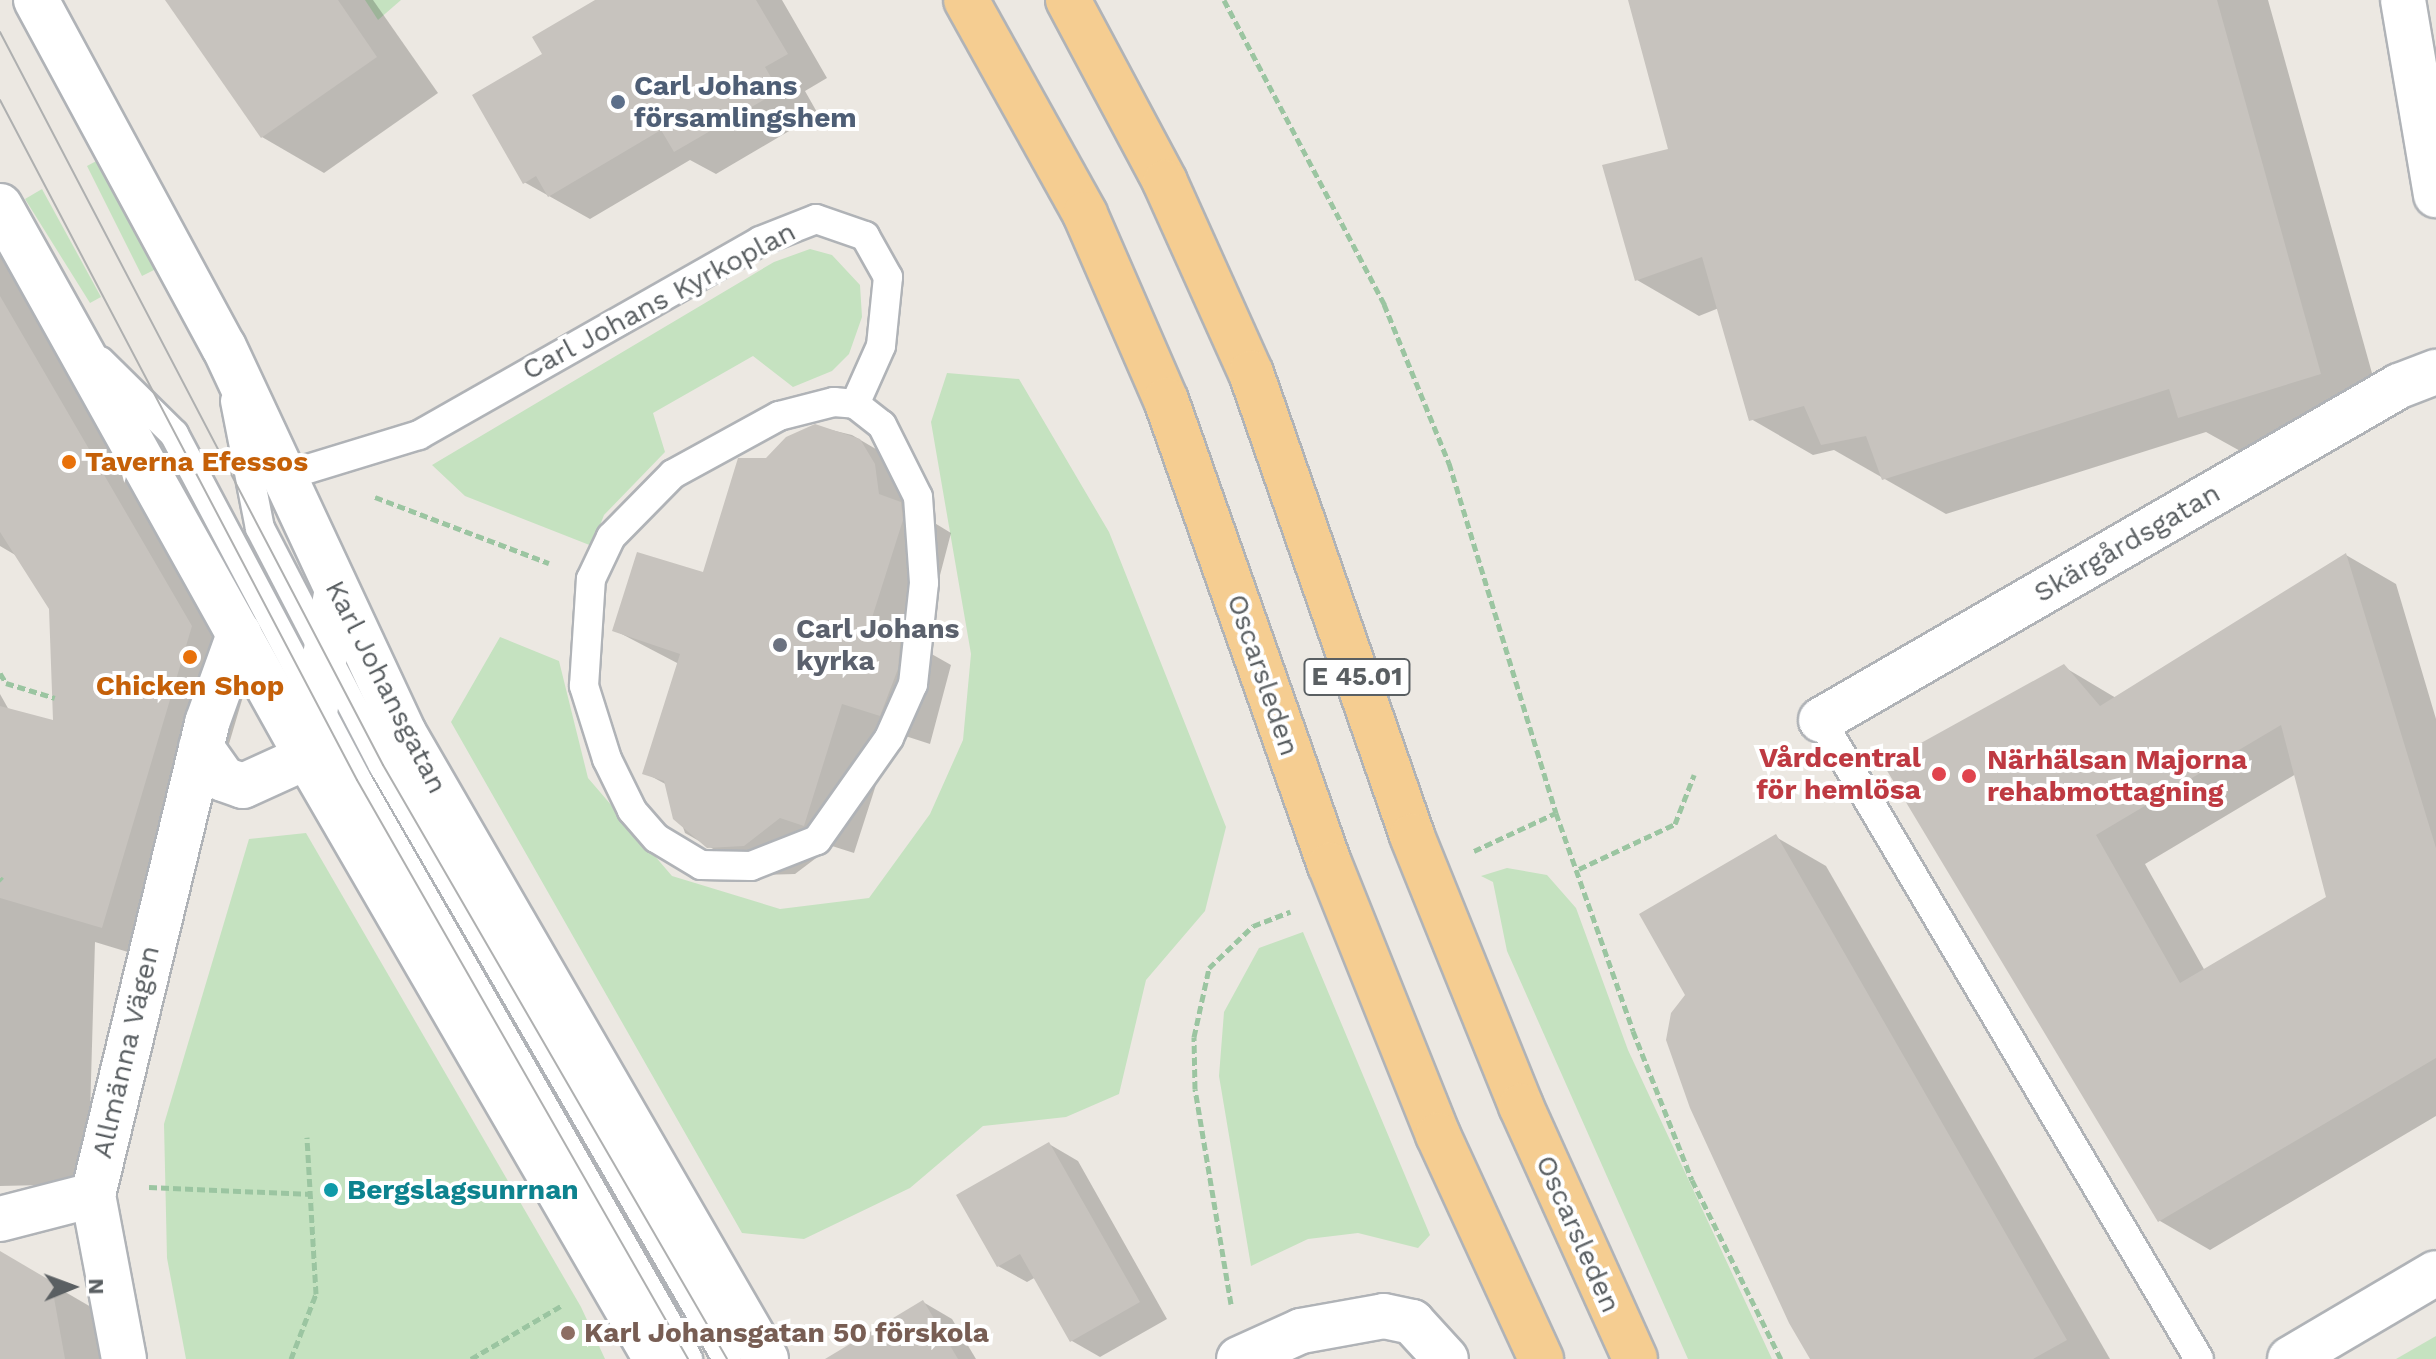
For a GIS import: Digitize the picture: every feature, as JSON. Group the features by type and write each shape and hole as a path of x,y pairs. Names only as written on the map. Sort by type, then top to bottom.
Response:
{"highway":[{"name":"Oscarsleden","path":"966,0 1085,214 1166,400 1330,865 1438,1135 1541,1359"},
{"name":"Oscarsleden","path":"1068,0 1165,182 1251,373 1412,836 1521,1106 1635,1359"}],"street":[{"name":"Karl Johansgatan","path":"36,0 224,347 288,475 336,594 404,733 766,1359"},
{"path":"2403,0 2436,195"},
{"path":"0,206 307,757 656,1359"},
{"name":"Skärgårdsgatan","path":"1821,720 2399,386 2436,372"},
{"path":"307,757 329,661 336,594"},
{"name":"Allmänna Vägen","path":"124,1359 93,1195 201,747 239,634"},
{"path":"201,747 223,779 243,786 307,757"},
{"path":"0,1219 93,1195"},
{"path":"2290,1359 2436,1273"},
{"path":"1245,1355 1346,1318 1384,1316 1412,1322 1446,1359"}],"lane":[{"name":"Carl Johans Kyrkoplan","path":"288,475 419,435 760,241 816,219 865,236 888,277 881,346 855,404"},
{"path":"73,336 174,434 317,705 688,1359"},
{"path":"224,347 260,528 329,661 727,1359"},
{"path":"855,404 898,446 918,497 924,583 913,684 889,738 817,840 751,866 701,865 656,838 632,810 607,759 584,686 591,579 625,519 673,474 779,416 855,404"},
{"path":"1821,720 2199,1359"}],"path":[{"path":"1224,0 1384,304 1449,463 1556,813 1692,1180 1781,1359"},
{"path":"374,497 558,567"},
{"path":"0,673 6,683 55,698"},
{"path":"1579,869 1675,824 1694,775"},
{"path":"1459,858 1556,813"},
{"path":"1245,1355 1221,1256 1194,1037 1209,968 1253,926 1291,911"},
{"path":"291,1359 316,1294 307,1137"},
{"path":"147,1187 312,1194"},
{"path":"471,1359 571,1300"}],"green space":[{"path":"365,0 401,0 378,20"},
{"path":"102,158 158,268 142,276 87,166"},
{"path":"42,189 101,297 90,303 25,199"},
{"path":"810,249 832,255 860,285 862,317 849,354 832,371 793,387 753,356 653,413 665,452 604,515 592,546 465,496 432,465 774,262"},
{"path":"947,373 1019,379 1109,532 1226,827 1205,911 1146,980 1119,1094 1066,1117 983,1126 910,1188 804,1239 742,1233 451,722 500,637 559,661 588,778 672,876 780,909 869,898 930,814 963,740 971,654 931,422"},
{"path":"306,833 581,1307 605,1359 186,1359 167,1258 164,1124 249,839"},
{"path":"1507,868 1547,875 1576,908 1628,1050 1772,1359 1688,1359 1507,951 1493,882 1481,876"},
{"path":"1303,932 1430,1235 1418,1248 1358,1233 1308,1239 1251,1266 1219,1076 1224,1012 1259,948"},
{"path":"2436,1336 2436,1359 2396,1359"}],"building":[{"path":"165,0 338,0 377,57 261,138"},
{"name":"Carl Johans församlingshem","path":"595,0 756,0 788,54 765,67 779,91 674,152 661,130 548,197 536,176 523,184 472,95 542,54 532,37"},
{"path":"1628,0 2217,0 2321,374 2178,418 2169,389 1882,480 1866,436 1821,445 1804,406 1749,421 1702,257 1635,281 1602,165 1668,149"},
{"path":"0,296 192,626 102,928 0,898 0,706 53,720 49,609 0,532"},
{"name":"Carl Johans kyrka","path":"815,424 860,439 875,464 879,494 901,502 903,520 870,624 901,634 898,669 880,716 842,704 804,826 780,818 744,846 707,848 673,819 664,781 642,774 680,654 612,631 637,552 703,572 738,458 766,458 786,437"},
{"path":"2346,553 2436,848 2436,1058 2158,1222 1883,764 2064,664 2100,706","holes":["2281,725 2326,897 2180,983 2096,835"]},
{"path":"1776,834 2067,1340 2033,1359 1810,1359 1789,1323 1690,1108 1666,1040 1671,1013 1685,995 1639,914"},
{"path":"1049,1142 1140,1302 1070,1342 1020,1254 997,1267 956,1195"},
{"path":"0,1251 51,1281 65,1359 0,1359"},
{"path":"923,1300 958,1359 825,1359"}],"tram line":[{"path":"0,32 383,765 727,1359"},
{"path":"0,100 357,780 688,1359"}],"place":[{"name":"Carl Johans församlingshem","path":"618,102"},
{"name":"Taverna Efessos","path":"69,462"},
{"name":"Carl Johans kyrka","path":"780,645"},
{"name":"Chicken Shop","path":"190,657"},
{"name":"Vårdcentral för hemlösa","path":"1939,774"},
{"name":"Närhälsan Majorna rehabmottagning","path":"1969,776"},
{"name":"Bergslagsunrnan","path":"331,1190"},
{"name":"Karl Johansgatan 50 förskola","path":"568,1333"}]}
